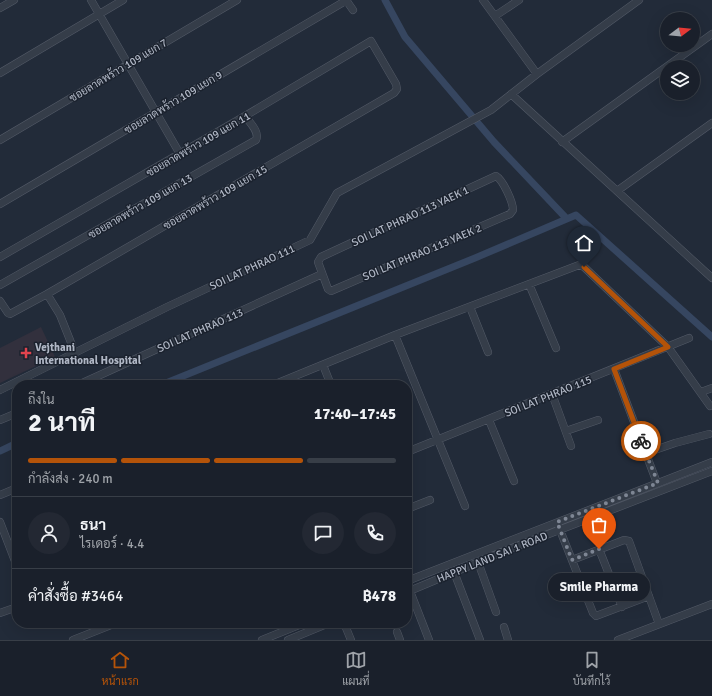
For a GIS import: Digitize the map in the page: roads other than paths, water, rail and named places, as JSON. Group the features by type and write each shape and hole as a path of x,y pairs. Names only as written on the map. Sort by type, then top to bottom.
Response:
{"street":[{"path":"0,8 14,0"},
{"path":"91,0 127,65 180,154"},
{"path":"0,73 123,0"},
{"name":"ซอยลาดพร้าว 109 แยก 7","path":"0,140 237,0"},
{"path":"346,0 353,10"},
{"name":"ซอยลาดพร้าว 109 แยก 9","path":"0,204 346,0"},
{"path":"483,0 537,74"},
{"path":"495,16 519,0"},
{"name":"SOI LAT PHRAO 111","path":"21,380 166,307 310,240 337,193 491,110 537,74 639,0"},
{"path":"562,142 712,34"},
{"name":"ซอยลาดพร้าว 109 แยก 11","path":"0,257 246,116 371,41 385,65"},
{"name":"ซอยลาดพร้าว 109 แยก 15","path":"0,301 8,314 12,314 394,93 397,89 396,84 385,65"},
{"path":"511,94 712,278"},
{"name":"ซอยลาดพร้าว 109 แยก 13","path":"0,285 256,140 257,133 246,116"},
{"path":"617,191 712,123"},
{"name":"SOI LAT PHRAO 113 YAEK 1","path":"322,274 318,262 321,257 493,177 496,176 501,179 508,194"},
{"name":"SOI LAT PHRAO 113 YAEK 2","path":"322,274 328,289 331,291 510,214 513,210 508,194"},
{"path":"285,380 395,335 579,265 584,267 668,347 710,406"},
{"name":"SOI LAT PHRAO 113","path":"89,380 322,274"},
{"path":"529,284 556,348"},
{"path":"47,294 60,315 72,345"},
{"path":"470,307 488,352"},
{"path":"395,335 465,506"},
{"name":"SOI LAT PHRAO 115","path":"412,450 489,420 688,338"},
{"path":"323,365 329,380"},
{"path":"614,369 658,483"},
{"name":"SOI LAT PHRAO 111","path":"0,390 12,384"},
{"path":"701,392 712,388"},
{"path":"552,394 572,446"},
{"path":"0,420 12,415"},
{"path":"489,420 514,481"},
{"path":"566,431 598,420"},
{"path":"646,453 675,443 709,434"},
{"name":"HAPPY LAND SAI 1 ROAD","path":"412,585 557,522 712,462"},
{"name":"HAPPY LAND SAI 1 ROAD","path":"412,586 454,572 712,470"},
{"path":"0,495 12,490"},
{"path":"412,507 430,500"},
{"path":"588,510 591,518"},
{"path":"0,522 12,553"},
{"path":"557,522 593,613 596,616 649,596"},
{"path":"572,560 624,540 629,541 660,624"},
{"path":"599,549 622,607"},
{"path":"478,562 496,612"},
{"path":"454,572 480,640"},
{"path":"412,597 430,640"},
{"path":"618,640 712,604"},
{"path":"0,613 12,609"},
{"path":"504,627 508,640"},
{"path":"73,640 103,628"},
{"path":"262,640 292,628"},
{"path":"288,640 305,637 320,628"},
{"path":"346,628 351,640"},
{"path":"397,632 400,640"}],"waterway":[{"path":"385,0 405,37 494,142 566,218"},
{"path":"173,380 475,258 576,215 712,337"},
{"path":"0,451 12,445"}],"place":[{"name":"Vejthani International Hospital","path":"26,353"},
{"name":"Smile Pharma","path":"599,549"}]}
